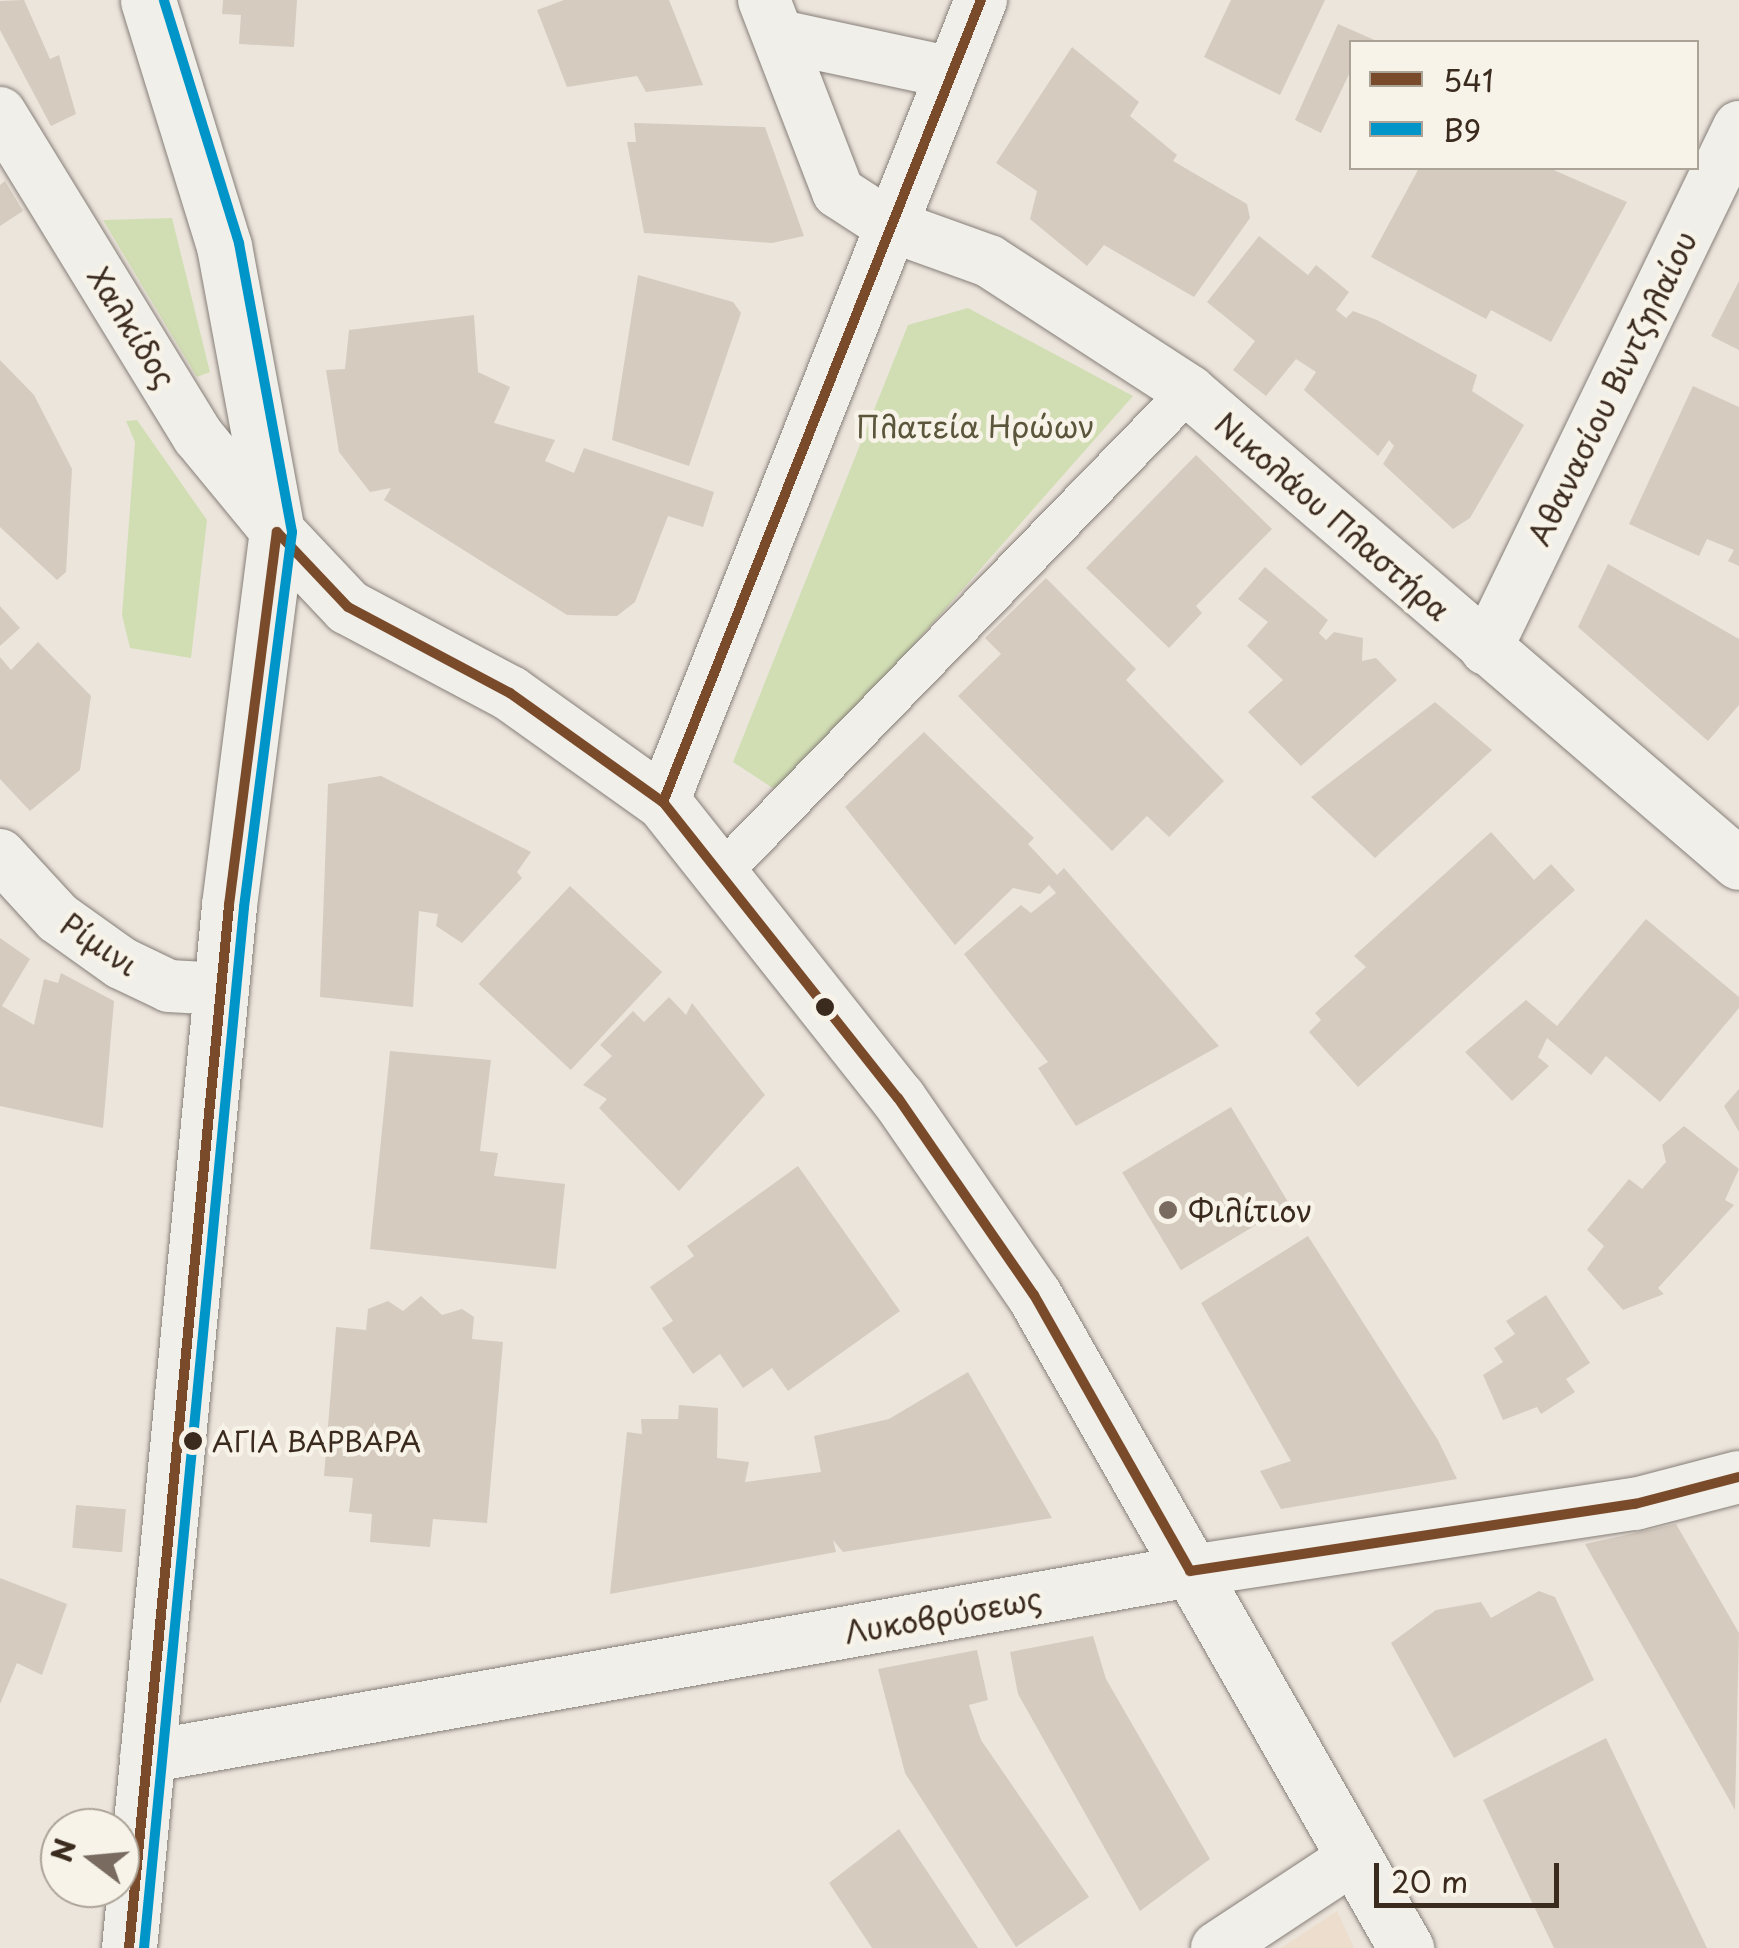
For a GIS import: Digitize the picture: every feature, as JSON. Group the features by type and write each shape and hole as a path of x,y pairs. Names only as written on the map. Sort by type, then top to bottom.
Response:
{"main road":[{"path":"128,1948 222,989 277,532 224,246 148,0"},
{"path":"277,532 348,607 510,693 663,802 898,1098 1034,1295 1406,1948"}],"street":[{"path":"663,802 948,72 981,0"},
{"path":"772,18 948,72"},
{"name":"Νικολάου Πλαστήρα","path":"772,18 838,192 889,225 989,261 1190,391 1739,864"},
{"name":"Χαλκίδος","path":"0,113 198,436 277,532"},
{"name":"Αθανασίου Βιντζηλαίου","path":"1486,649 1739,127"},
{"path":"720,874 1190,391"},
{"name":"Ρίμινι","path":"0,855 58,918 122,963 169,986 222,989"},
{"name":"Λυκοβρύσεως","path":"146,1757 1190,1572 1635,1504 1739,1477"},
{"path":"1217,1948 1355,1857"}],"shaded area":[{"path":"1337,1911 1354,1948 1281,1948"}],"green space":[{"path":"172,218 210,372 197,377 103,220"},
{"name":"Πλατεία Ηρώων","path":"968,308 1133,396 782,794 733,762 908,325"},
{"path":"137,420 207,520 191,658 130,648 122,615 135,442 126,421"}],"building":[{"path":"24,0 50,59 59,55 76,114 51,126 0,30 0,1"},
{"path":"223,0 297,0 294,47 239,44 241,15 222,14"},
{"path":"564,0 669,0 703,85 646,92 637,76 567,87 537,10"},
{"path":"1231,0 1325,0 1280,95 1204,57"},
{"path":"1338,24 1374,40 1349,40 1349,74 1321,133 1295,120"},
{"path":"1072,47 1139,102 1130,116 1177,155 1173,161 1247,204 1250,218 1194,297 1104,245 1087,266 1030,219 1037,191 996,163"},
{"path":"634,123 765,127 804,236 772,243 644,233 627,142 636,142"},
{"path":"1418,170 1554,170 1627,202 1551,342 1491,310 1486,319 1371,257"},
{"path":"5,181 23,211 0,226 0,185"},
{"path":"1259,236 1308,275 1316,265 1349,292 1336,310 1346,318 1353,311 1377,320 1477,375 1472,391 1524,425 1470,518 1453,529 1383,464 1394,446 1389,440 1378,456 1304,390 1316,372 1296,359 1266,396 1233,370 1255,341 1207,302"},
{"path":"638,275 733,302 741,313 689,466 612,440"},
{"path":"1739,281 1739,350 1711,336"},
{"path":"474,315 478,372 510,387 494,423 555,440 545,461 574,473 584,448 714,492 703,527 668,516 635,602 617,616 567,615 384,500 391,488 370,492 339,452 326,370 345,369 349,330"},
{"path":"0,360 34,395 72,469 66,572 57,580 0,527"},
{"path":"1693,386 1739,407 1739,566 1728,561 1734,550 1707,539 1699,556 1629,524"},
{"path":"1196,455 1272,529 1196,606 1202,613 1169,648 1086,568"},
{"path":"1608,564 1739,639 1739,705 1708,741 1578,627"},
{"path":"1265,567 1328,620 1319,633 1326,640 1334,632 1363,638 1362,661 1376,658 1397,680 1301,766 1248,712 1283,680 1247,646 1268,622 1238,599"},
{"path":"1046,578 1136,669 1126,680 1224,781 1169,837 1147,816 1112,851 958,696 1001,654 985,638"},
{"path":"0,606 20,628 0,646"},
{"path":"38,642 91,696 80,770 30,811 0,779 0,657 11,670"},
{"path":"1435,702 1492,750 1375,858 1311,797"},
{"path":"924,732 1034,838 1028,844 1057,875 1064,868 1219,1046 1076,1126 1038,1068 1048,1062 964,954 1021,905 1031,913 1056,893 1049,885 1040,894 1013,888 955,945 845,807"},
{"path":"381,776 531,852 517,872 522,878 462,943 436,926 438,914 419,911 413,1007 320,997 328,784"},
{"path":"1491,832 1534,880 1551,864 1575,890 1358,1087 1309,1032 1321,1020 1315,1013 1366,967 1354,956"},
{"path":"570,886 662,972 571,1070 479,984"},
{"path":"1646,919 1739,997 1739,1008 1660,1102 1606,1056 1591,1075 1547,1038 1538,1057 1549,1066 1512,1101 1465,1052 1526,1000 1557,1026"},
{"path":"0,938 30,959 2,1006 34,1025 44,979 58,983 61,973 114,1001 103,1128 0,1106"},
{"path":"669,997 686,1015 692,1003 765,1095 679,1191 599,1108 607,1099 583,1085 612,1056 600,1045 633,1011 644,1022"},
{"path":"390,1051 491,1060 480,1151 498,1153 494,1176 565,1184 556,1269 370,1249"},
{"path":"1739,1089 1739,1132 1724,1106"},
{"path":"1231,1107 1290,1205 1181,1270 1122,1172"},
{"path":"1684,1126 1739,1169 1725,1200 1734,1205 1658,1288 1664,1294 1623,1310 1587,1269 1604,1246 1587,1230 1629,1179 1642,1189 1666,1162 1662,1145"},
{"path":"798,1166 900,1311 788,1391 772,1368 743,1388 720,1354 693,1374 662,1328 673,1321 650,1287 694,1256 687,1246"},
{"path":"1308,1236 1438,1440 1457,1479 1281,1509 1260,1471 1291,1461 1201,1303"},
{"path":"1546,1295 1590,1363 1566,1379 1575,1392 1541,1414 1537,1407 1503,1420 1483,1375 1503,1362 1494,1348 1515,1334 1506,1321"},
{"path":"421,1296 442,1315 462,1309 474,1317 472,1339 503,1342 487,1523 433,1519 430,1547 370,1542 372,1514 349,1512 353,1478 324,1476 336,1327 366,1330 368,1309 388,1301 403,1311"},
{"path":"968,1372 1052,1518 843,1552 833,1540 836,1552 610,1594 627,1432 642,1434 641,1419 678,1419 679,1405 718,1408 717,1458 749,1462 745,1482 821,1472 814,1436 889,1419"},
{"path":"76,1505 126,1509 122,1552 72,1548"},
{"path":"1676,1524 1739,1633 1735,1810 1585,1544"},
{"path":"0,1578 67,1604 42,1675 17,1663 0,1704"},
{"path":"1539,1591 1555,1597 1594,1680 1454,1758 1391,1643 1436,1610 1481,1602 1491,1618"},
{"path":"1093,1636 1106,1679 1210,1859 1140,1911 1018,1694 1010,1652"},
{"path":"977,1650 988,1700 969,1705 981,1740 1089,1897 1016,1947 905,1773 878,1669"},
{"path":"1606,1738 1707,1948 1554,1948 1483,1800"},
{"path":"899,1829 978,1948 872,1948 829,1883"}],"transit line":[{"name":"Β9","path":"144,1948 244,907 292,532 239,243 164,0"},
{"name":"541","path":"663,802 981,0"},
{"name":"541","path":"277,532 348,607 510,693 663,802 898,1098 1034,1295 1190,1571 1635,1504 1739,1477"},
{"name":"541","path":"129,1948 229,905 277,532"}],"place":[{"name":"Φιλίτιον","path":"1168,1210"},
{"name":"ΑΓΙΑ ΒΑΡΒΑΡΑ","path":"193,1441"}]}
